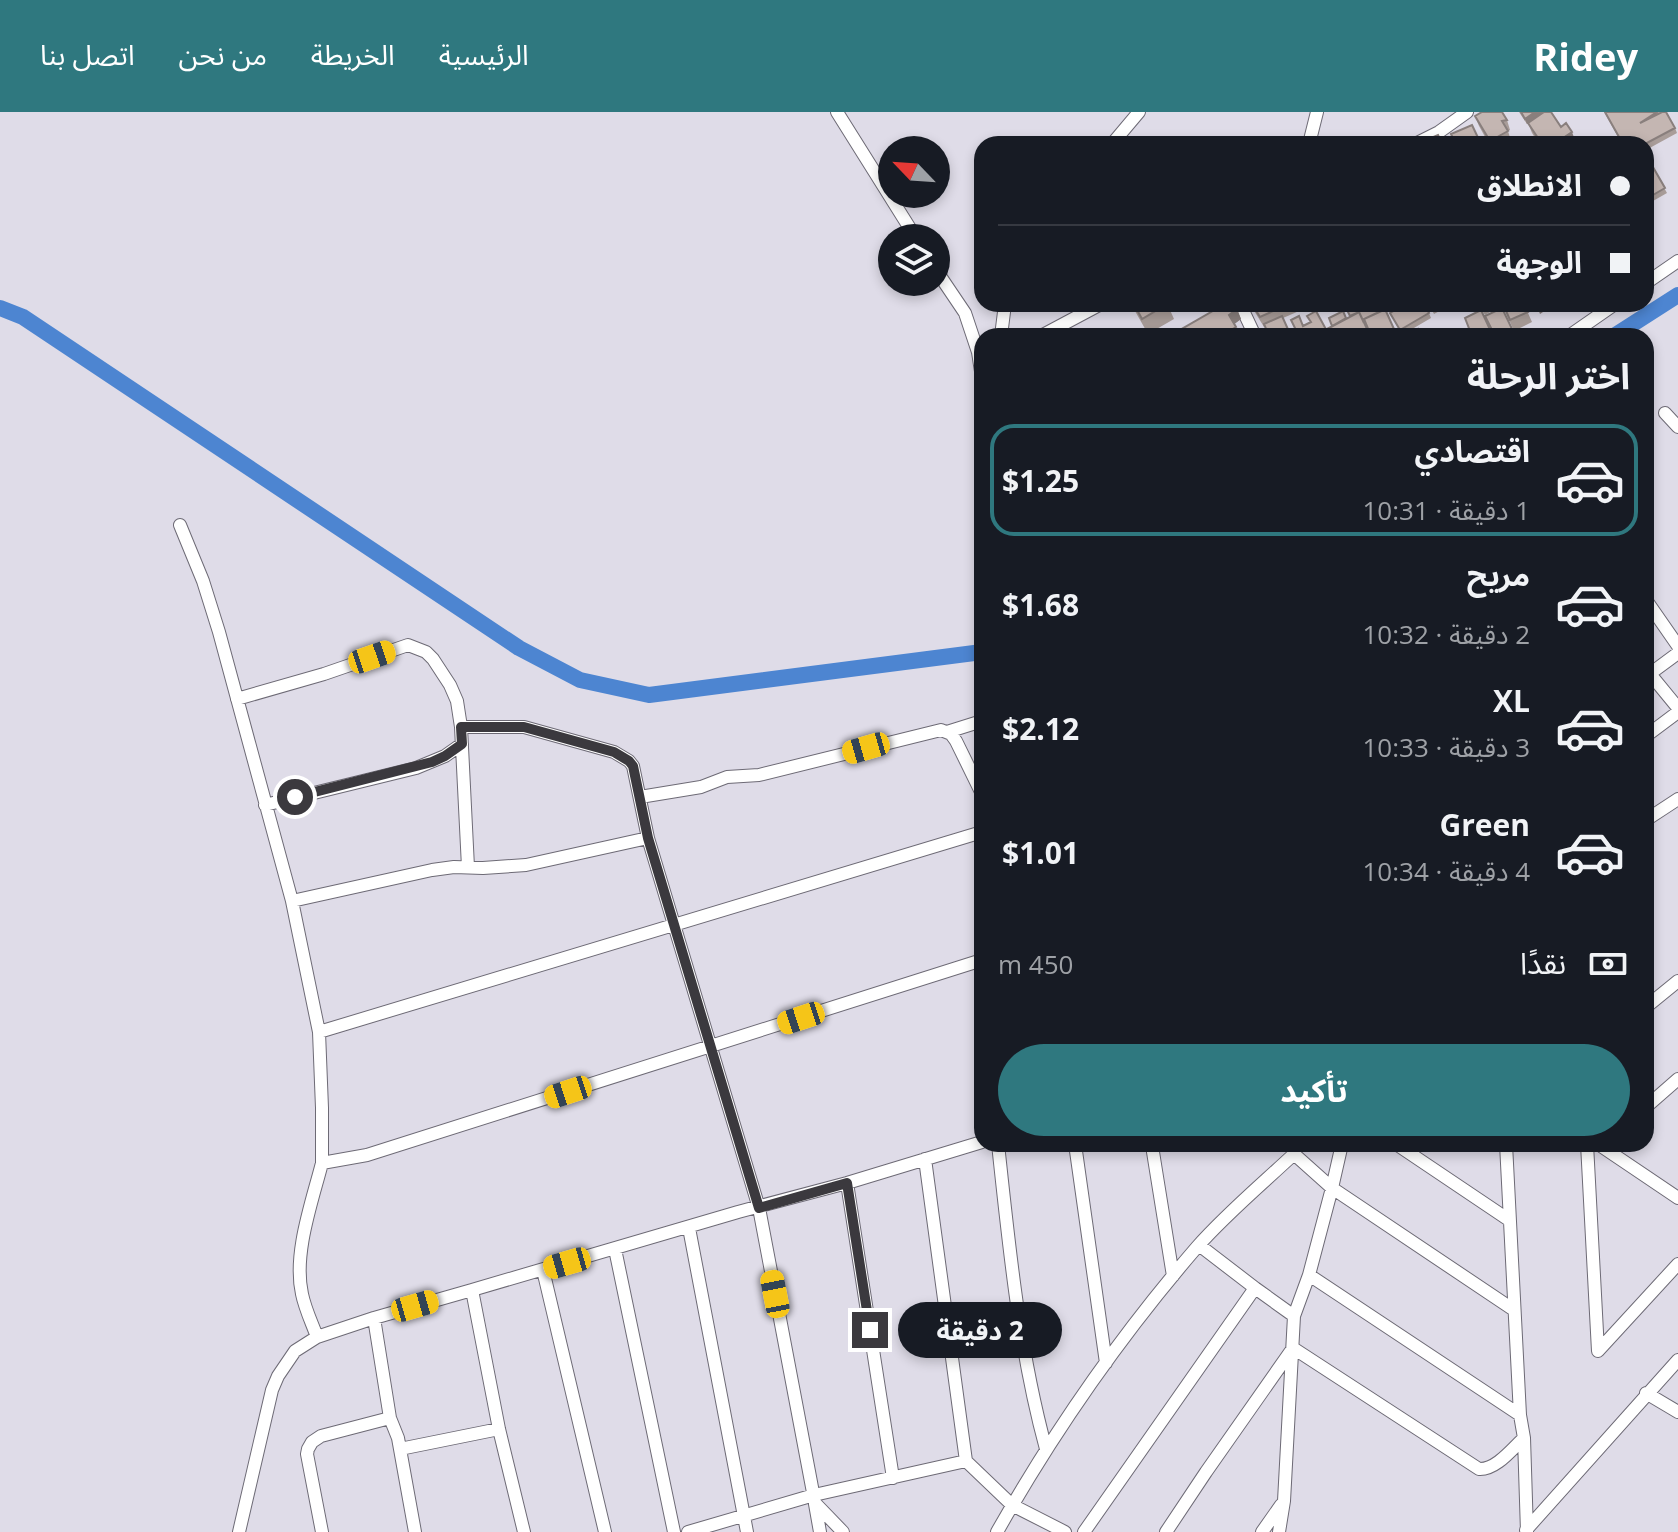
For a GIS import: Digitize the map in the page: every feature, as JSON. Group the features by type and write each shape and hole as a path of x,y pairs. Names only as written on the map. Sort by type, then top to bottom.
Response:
{"street":[{"path":"837,112 907,224"},
{"path":"1119,136 1139,112"},
{"path":"1311,136 1317,112"},
{"path":"1431,136 1467,112"},
{"path":"1654,278 1678,261"},
{"path":"950,291 965,313 974,340"},
{"path":"1056,328 1086,312"},
{"path":"1580,328 1604,312"},
{"path":"1665,413 1678,427"},
{"path":"180,525 207,594 237,699 292,901 319,1032 322,1163 299,1269 302,1295 317,1337"},
{"path":"1654,612 1678,646"},
{"path":"237,699 408,645 426,652 450,685 457,701 468,867"},
{"path":"1654,667 1678,653"},
{"path":"1654,679 1678,710 1654,730"},
{"path":"640,797 701,787 727,777 759,775 936,730 947,732 974,724"},
{"path":"461,727 524,727 614,752 633,766 648,838 759,1208 820,1532"},
{"path":"947,732 956,741 974,778"},
{"path":"265,805 416,768 445,756 462,744"},
{"path":"1654,815 1678,799"},
{"path":"319,1032 974,834"},
{"path":"292,901 454,867 526,865 648,838"},
{"path":"322,1163 367,1155 974,963"},
{"path":"1654,1000 1678,981"},
{"path":"1654,1100 1678,1079"},
{"path":"239,1532 272,1390 295,1351 317,1337 974,1144"},
{"path":"999,1152 1032,1397 1046,1449"},
{"path":"1076,1152 1106,1363"},
{"path":"1154,1152 1173,1276"},
{"path":"997,1532 1046,1449 1106,1363 1199,1245 1289,1152"},
{"path":"1295,1152 1332,1188 1514,1310"},
{"path":"1279,1532 1284,1501 1294,1316 1309,1275 1340,1152"},
{"path":"1408,1152 1509,1220"},
{"path":"1506,1152 1527,1531"},
{"path":"1597,1152 1598,1351 1678,1264"},
{"path":"1610,1152 1676,1194"},
{"path":"925,1159 966,1461 1012,1505 1065,1532"},
{"path":"847,1183 893,1478"},
{"path":"689,1228 747,1532"},
{"path":"1199,1245 1294,1316"},
{"path":"615,1249 674,1532"},
{"path":"543,1270 605,1532"},
{"path":"1309,1275 1520,1415"},
{"path":"1084,1532 1255,1288"},
{"path":"472,1290 499,1429 524,1532"},
{"path":"374,1318 390,1418 400,1449 415,1532"},
{"path":"1293,1348 1479,1469 1486,1470 1493,1466 1524,1438"},
{"path":"1166,1532 1293,1348"},
{"path":"1527,1531 1678,1360"},
{"path":"1646,1393 1678,1412"},
{"path":"322,1532 307,1454 310,1446 321,1436 390,1418"},
{"path":"400,1449 499,1429"},
{"path":"688,1532 744,1515 966,1461"},
{"path":"814,1499 843,1532"},
{"path":"1262,1532 1284,1501"}],"building":[{"path":"1482,112 1502,112 1507,120 1502,121 1508,131 1499,136 1487,136 1475,116"},
{"path":"1521,112 1535,112 1525,119"},
{"path":"1544,112 1551,112 1561,127 1566,123 1572,132 1566,136 1537,136 1528,123"},
{"path":"1605,112 1657,112 1640,123 1666,112 1675,128 1654,139 1654,136 1618,136"},
{"path":"1472,125 1477,136 1452,136"},
{"path":"1654,169 1665,188 1654,194"},
{"path":"1138,312 1154,312 1142,319"},
{"path":"1211,312 1233,312 1229,315 1236,327 1234,328 1183,328"},
{"path":"1317,312 1325,328 1295,328 1291,320 1299,316 1303,326 1311,322 1307,316"},
{"path":"1343,312 1346,318 1332,326 1329,318"},
{"path":"1359,312 1380,312 1364,319"},
{"path":"1359,312 1367,328 1329,328"},
{"path":"1386,312 1394,328 1368,328 1364,319"},
{"path":"1428,312 1429,313 1399,328 1390,313"},
{"path":"1482,312 1489,328 1469,328 1465,318"},
{"path":"1504,312 1512,328 1491,328 1485,316"},
{"path":"1506,312 1528,312 1510,320"},
{"path":"1282,316 1287,328 1266,328 1264,324"}],"waterway":[{"path":"1654,310 1678,295"},
{"path":"0,308 23,317 519,648 580,680 649,695 974,653"},
{"path":"1626,328 1651,312"}],"route":[{"path":"295,797 432,762 462,744 461,727 524,727 614,752 629,761 633,766 648,838 759,1208 847,1183 870,1330"}]}
